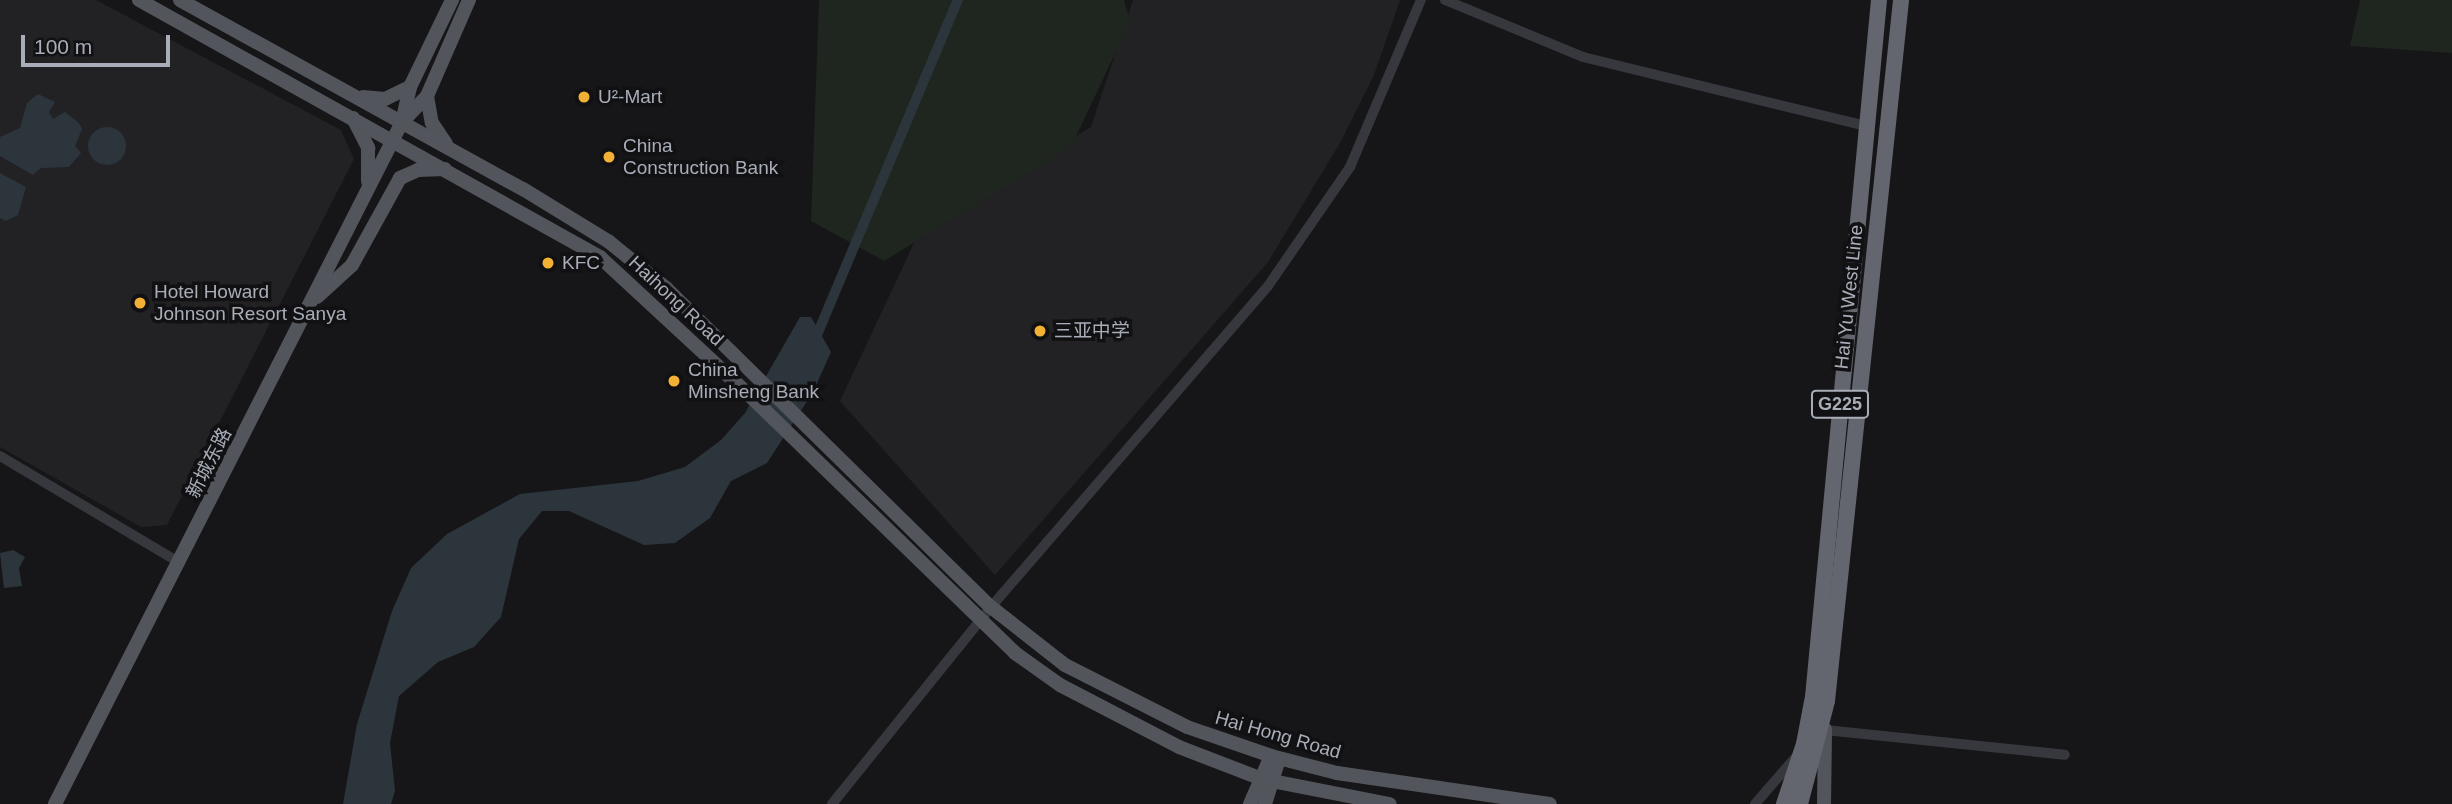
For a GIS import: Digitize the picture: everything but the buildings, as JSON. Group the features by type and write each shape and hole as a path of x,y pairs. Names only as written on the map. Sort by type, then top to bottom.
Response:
{"highway":[{"name":"Hai Yu West Line","path":"1784,804 1804,744 1821,617 1865,126 1879,0"},
{"name":"Hai Yu West Line","path":"1800,804 1827,701 1901,0"}],"main road":[{"name":"Haihong Road","path":"139,0 393,138 600,257 749,395 786,436 982,621"},
{"name":"Haihong Road","path":"180,0 452,150 608,240 666,288 991,607"},
{"path":"401,122 410,87 452,0"},
{"path":"401,122 427,96 469,0"},
{"path":"351,94 385,99 410,87"},
{"path":"427,96 432,123 452,150"},
{"path":"352,117 368,148 368,190"},
{"name":"新城东路","path":"55,804 180,563 401,122"},
{"path":"311,302 352,265 400,178 418,170 447,169"},
{"name":"Hai Hong Road","path":"991,607 1065,665 1105,688 1187,727 1275,758 1337,772 1550,804"},
{"path":"982,621 1027,663 1100,709 1268,781 1391,804"},
{"path":"1825,804 1821,776 1827,701"},
{"path":"1265,804 1275,758"},
{"path":"1250,804 1268,781"}],"street":[{"path":"832,804 991,607 1268,286 1350,167 1421,0"},
{"path":"1445,0 1583,57 1865,126"},
{"path":"0,456 180,563"},
{"path":"1825,730 2065,754"},
{"path":"1755,804 1784,774 1804,744"}],"shaded area":[{"name":"Hotel Howard Johnson Resort Sanya","path":"0,0 96,0 341,130 354,159 167,525 141,527 0,447"},
{"path":"819,0 1124,0 1130,22 1071,147 884,261 811,221"},
{"name":"三亚中学","path":"1133,0 1400,0 1374,75 1340,143 1268,262 995,575 840,401 921,228 1091,127"},
{"path":"2360,0 2452,0 2452,53 2350,46"},
{"path":"38,94 55,102 49,112 53,119 65,112 79,123 82,129 75,146 81,153 69,167 41,168 33,175 0,156 0,137 20,128 27,103"},
{"path":"107,127 120,133 126,146 120,159 107,165 94,159 88,146 94,133"},
{"path":"0,173 26,187 18,215 6,221 0,218"},
{"path":"800,317 811,317 831,352 813,392 767,463 731,481 710,518 675,543 644,545 569,511 542,511 519,539 501,617 474,647 438,662 399,696 390,743 395,791 391,804 343,804 357,724 392,611 411,568 447,534 520,494 638,481 685,467 721,440 745,413"},
{"path":"13,550 25,557 19,568 22,586 4,588 0,553"}],"waterway":[{"path":"814,342 958,0"}],"place":[{"name":"U²-Mart","path":"584,97"},
{"name":"China Construction Bank","path":"609,157"},
{"name":"KFC","path":"548,263"},
{"name":"Hotel Howard Johnson Resort Sanya","path":"140,303"},
{"name":"三亚中学","path":"1040,331"},
{"name":"China Minsheng Bank","path":"674,381"}]}
